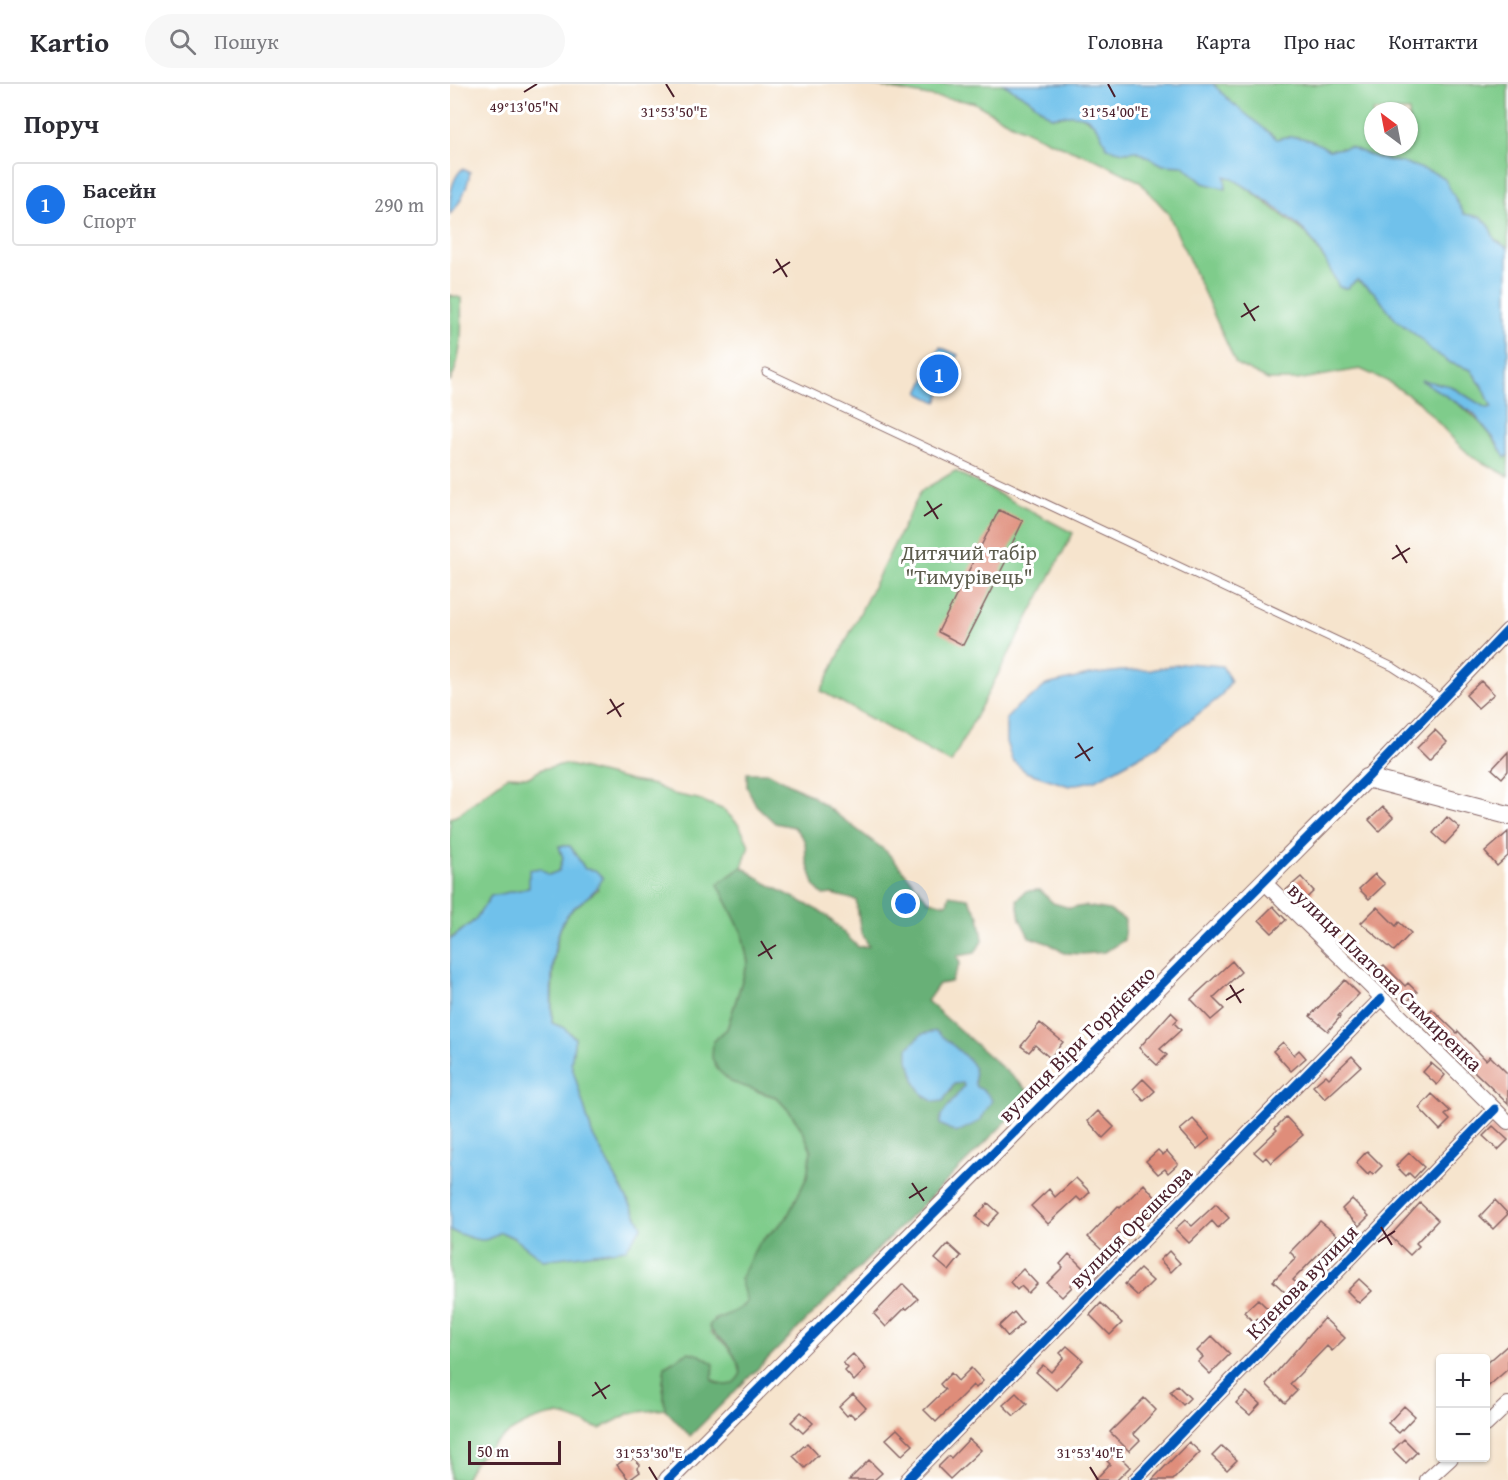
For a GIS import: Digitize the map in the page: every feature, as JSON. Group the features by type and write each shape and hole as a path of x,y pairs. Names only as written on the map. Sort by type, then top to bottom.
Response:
{"street":[{"name":"вулиця Віри Гордієнко","path":"668,1480 1264,882 1506,634"},
{"path":"1367,778 1508,815"},
{"name":"вулиця Платона Симиренка","path":"1264,882 1508,1122"},
{"name":"вулиця Орєшкова","path":"907,1480 1381,999"},
{"name":"Кленова вулиця","path":"1135,1480 1495,1109"},
{"path":"1490,1420 1508,1404"},
{"path":"1427,1480 1447,1462"}],"lane":[{"path":"766,372 1393,667 1442,699"}],"green space":[{"path":"865,84 1003,84 1029,99 1051,117 1079,114 1099,127 1124,152 1137,151 1163,165 1184,166 1203,183 1225,188 1225,176 1235,179 1307,234 1327,263 1339,287 1347,288 1357,280 1374,292 1395,319 1430,349 1451,363 1471,370 1484,389 1492,408 1486,408 1450,386 1423,381 1460,405 1488,432 1505,457 1508,455 1508,476 1472,457 1419,402 1387,381 1360,369 1297,380 1268,380 1236,364 1168,213 1139,181 1095,159 1048,141 973,102"},
{"path":"1213,84 1508,84 1508,248 1495,240 1488,224 1464,214 1458,204 1408,164 1372,156 1418,156 1418,102 1364,102 1364,153 1350,147 1329,150 1304,138 1277,139 1230,102"},
{"path":"450,295 461,298 462,319 457,362 450,382"},
{"name":"Дитячий табір \"Тимурівець\"","path":"955,471 1073,533 951,763 821,691 921,491"},
{"path":"565,764 654,785 673,794 698,799 724,810 739,825 749,845 742,867 718,884 742,933 748,962 727,1029 713,1041 756,1091 776,1097 790,1112 803,1131 811,1150 807,1177 786,1219 758,1244 747,1301 739,1310 713,1320 711,1333 730,1350 739,1367 741,1373 735,1382 728,1385 713,1380 688,1352 665,1366 663,1383 665,1409 630,1413 600,1429 560,1415 544,1417 516,1429 490,1447 479,1457 465,1480 450,1480 450,1231 475,1239 501,1232 514,1238 544,1260 642,1226 592,1134 571,1063 575,1037 564,1028 552,1023 553,968 561,927 576,906 598,889 570,846 559,846 563,858 559,871 529,888 491,896 475,920 450,939 450,818 456,816 508,776 529,777 542,769"},
{"path":"747,773 769,773 812,796 887,852 929,901 947,904 949,895 968,898 979,916 983,939 975,953 957,956 960,963 951,982 939,984 927,1001 1033,1095 690,1436 665,1409 663,1383 665,1366 688,1352 700,1355 714,1364 712,1380 716,1383 728,1385 738,1378 741,1373 737,1361 728,1346 709,1326 747,1302 740,1279 758,1244 786,1219 807,1177 811,1150 803,1131 776,1097 731,1082 718,1070 712,1058 713,1041 727,1029 748,962 742,933 718,884 742,867 766,883 825,914 858,947 869,946 861,932 856,900 832,894 823,895 815,887 806,859 805,841 794,827 775,823 756,805 747,787","holes":["913,1071 974,1080 976,1087 955,1101 964,1086 963,1082 954,1084 950,1092 914,1080"]},
{"path":"1040,890 1053,903 1070,908 1085,906 1109,910 1125,920 1124,940 1105,952 1083,954 1064,953 1050,944 1029,937 1020,919 1017,900 1026,891"}],"water":[{"path":"1003,84 1213,84 1231,102 1277,139 1304,138 1329,150 1350,147 1364,153 1364,156 1408,164 1444,178 1464,214 1481,217 1488,224 1495,240 1508,248 1508,455 1505,458 1495,440 1473,413 1421,380 1450,386 1486,408 1492,408 1484,389 1471,370 1451,363 1430,349 1395,319 1374,292 1357,280 1347,288 1339,287 1308,235 1268,202 1225,176 1226,189 1203,183 1184,166 1163,165 1137,151 1124,152 1107,148 1098,129 1087,118 1072,115 1051,117 1029,99"},
{"path":"462,169 470,172 469,177 460,200 450,214 453,184"},
{"path":"940,347 958,355 937,402 919,393"},
{"path":"1187,663 1222,666 1231,681 1220,697 1154,748 1096,780 1069,786 1026,772 1012,760 1006,742 1006,719 1019,705 1046,685 1089,675 1150,670"},
{"path":"559,846 570,846 585,869 595,870 603,878 594,891 569,913 560,928 554,954 552,1023 564,1028 575,1038 571,1063 592,1134 642,1226 626,1249 543,1260 514,1238 501,1232 483,1240 450,1231 450,940 475,920 491,896 529,888 529,870 540,868 549,875 559,871 563,858"},
{"path":"936,1031 972,1064 976,1087 985,1091 992,1100 980,1121 956,1133 940,1124 941,1116 964,1086 963,1083 954,1084 943,1101 934,1102 924,1096 914,1080 908,1061 908,1048 922,1034"}],"building":[{"path":"999,510 1023,521 1009,550 1011,551 963,645 938,632"},
{"path":"1481,681 1494,694 1478,708 1466,695"},
{"path":"1435,730 1447,742 1429,760 1417,748"},
{"path":"1508,752 1508,771 1502,778 1492,769"},
{"path":"1383,807 1393,817 1379,831 1369,820"},
{"path":"1447,817 1460,828 1445,844 1433,833"},
{"path":"1508,832 1508,856 1497,866 1485,852"},
{"path":"1375,874 1385,884 1369,899 1359,889"},
{"path":"1301,877 1314,891 1300,904 1286,890"},
{"path":"1273,906 1286,920 1272,933 1259,920"},
{"path":"1377,907 1396,926 1399,922 1411,933 1394,951 1361,923"},
{"path":"1232,961 1241,972 1213,998 1224,1009 1211,1020 1191,999"},
{"path":"1384,965 1405,986 1408,983 1417,992 1405,1004 1374,974"},
{"path":"1345,980 1359,994 1338,1016 1340,1017 1328,1031 1310,1016"},
{"path":"1432,1009 1457,1033 1458,1031 1486,1060 1490,1056 1508,1074 1508,1104 1421,1020"},
{"path":"1171,1012 1178,1019 1174,1023 1181,1030 1160,1049 1167,1055 1157,1065 1139,1048"},
{"path":"1040,1023 1063,1042 1050,1058 1035,1045 1029,1052 1021,1046"},
{"path":"1283,1042 1294,1055 1299,1050 1306,1058 1291,1071 1273,1051"},
{"path":"1352,1056 1361,1066 1325,1099 1313,1086 1326,1075 1329,1078"},
{"path":"1431,1063 1445,1075 1437,1085 1423,1072"},
{"path":"1143,1079 1155,1091 1144,1101 1133,1089"},
{"path":"1432,1094 1450,1111 1445,1115 1450,1120 1440,1130 1419,1108"},
{"path":"1098,1111 1114,1127 1103,1138 1088,1121"},
{"path":"1286,1117 1303,1135 1271,1163 1266,1157 1263,1160 1254,1152 1277,1130 1275,1128"},
{"path":"1193,1119 1210,1138 1197,1149 1180,1130"},
{"path":"1493,1126 1508,1140 1498,1150 1483,1136"},
{"path":"1158,1150 1163,1155 1167,1151 1178,1164 1168,1173 1165,1169 1158,1174 1146,1161"},
{"path":"1367,1151 1382,1166 1373,1175 1370,1172 1368,1175 1356,1163"},
{"path":"1409,1153 1424,1167 1414,1178 1409,1173 1406,1176 1396,1166"},
{"path":"1076,1178 1090,1192 1081,1201 1077,1197 1048,1224 1031,1206 1049,1189 1055,1197"},
{"path":"1144,1184 1156,1198 1114,1239 1116,1242 1105,1253 1088,1237 1118,1206 1120,1208"},
{"path":"1352,1199 1369,1216 1359,1226 1342,1209"},
{"path":"1495,1200 1508,1214 1493,1229 1480,1216"},
{"path":"988,1203 999,1213 987,1226 976,1217"},
{"path":"1420,1203 1438,1220 1416,1243 1419,1246 1410,1255 1390,1236"},
{"path":"1216,1204 1229,1218 1218,1228 1212,1221 1189,1243 1175,1229 1185,1220 1192,1226"},
{"path":"1320,1221 1337,1235 1293,1280 1297,1284 1287,1294 1273,1281 1296,1258 1290,1252"},
{"path":"948,1244 961,1256 949,1271 935,1259"},
{"path":"1169,1251 1180,1263 1171,1272 1160,1260"},
{"path":"1069,1254 1085,1270 1062,1297 1047,1283 1063,1267 1060,1264"},
{"path":"1023,1269 1037,1284 1028,1293 1021,1286 1017,1290 1010,1282"},
{"path":"1140,1269 1153,1281 1138,1296 1125,1284"},
{"path":"1359,1279 1372,1291 1359,1303 1347,1291"},
{"path":"903,1284 918,1299 886,1327 874,1314"},
{"path":"1258,1299 1272,1313 1262,1323 1257,1318 1254,1322 1244,1312"},
{"path":"1101,1303 1122,1323 1110,1335 1090,1315"},
{"path":"1014,1312 1023,1323 1008,1337 999,1326"},
{"path":"1324,1318 1345,1338 1332,1351 1327,1346 1290,1384 1297,1391 1285,1403 1266,1384"},
{"path":"1212,1336 1230,1354 1210,1374 1198,1362 1203,1357 1197,1351"},
{"path":"1508,1345 1508,1369 1490,1385 1490,1361"},
{"path":"1067,1346 1083,1360 1056,1390 1036,1372 1043,1365 1051,1372 1064,1357 1060,1353"},
{"path":"853,1354 866,1369 854,1381 845,1371 848,1368 843,1363"},
{"path":"971,1368 983,1381 976,1388 973,1385 936,1422 924,1410 945,1390 940,1384 951,1373 958,1381"},
{"path":"1177,1385 1190,1398 1183,1405 1170,1392"},
{"path":"1247,1392 1260,1404 1250,1415 1236,1403"},
{"path":"1016,1393 1027,1404 1014,1416 1003,1405"},
{"path":"853,1394 866,1408 855,1418 850,1413 847,1416 839,1407"},
{"path":"1144,1398 1156,1410 1133,1434 1140,1440 1129,1451 1110,1432"},
{"path":"1404,1406 1415,1416 1399,1433 1388,1423"},
{"path":"801,1412 813,1423 803,1433 791,1422"},
{"path":"897,1429 913,1445 902,1455 886,1439"},
{"path":"969,1439 981,1450 950,1479 938,1467 949,1456 951,1458"},
{"path":"1404,1439 1417,1452 1406,1463 1393,1450"},
{"path":"1189,1442 1200,1452 1173,1480 1152,1480"},
{"path":"807,1443 818,1455 805,1468 793,1456"},
{"path":"1222,1446 1237,1460 1227,1470 1212,1456"},
{"path":"1115,1452 1130,1467 1117,1480 1095,1480 1110,1464 1107,1461"},
{"path":"628,1457 631,1460 634,1458 640,1465 637,1468 640,1472 629,1480 617,1465"},
{"path":"869,1460 882,1473 874,1480 849,1480"}],"cycle path":[{"path":"668,1480 1367,778 1508,630"},
{"path":"907,1480 1381,999"},
{"path":"1135,1480 1495,1109"}],"place":[{"name":"Басейн","path":"939,374"}]}
